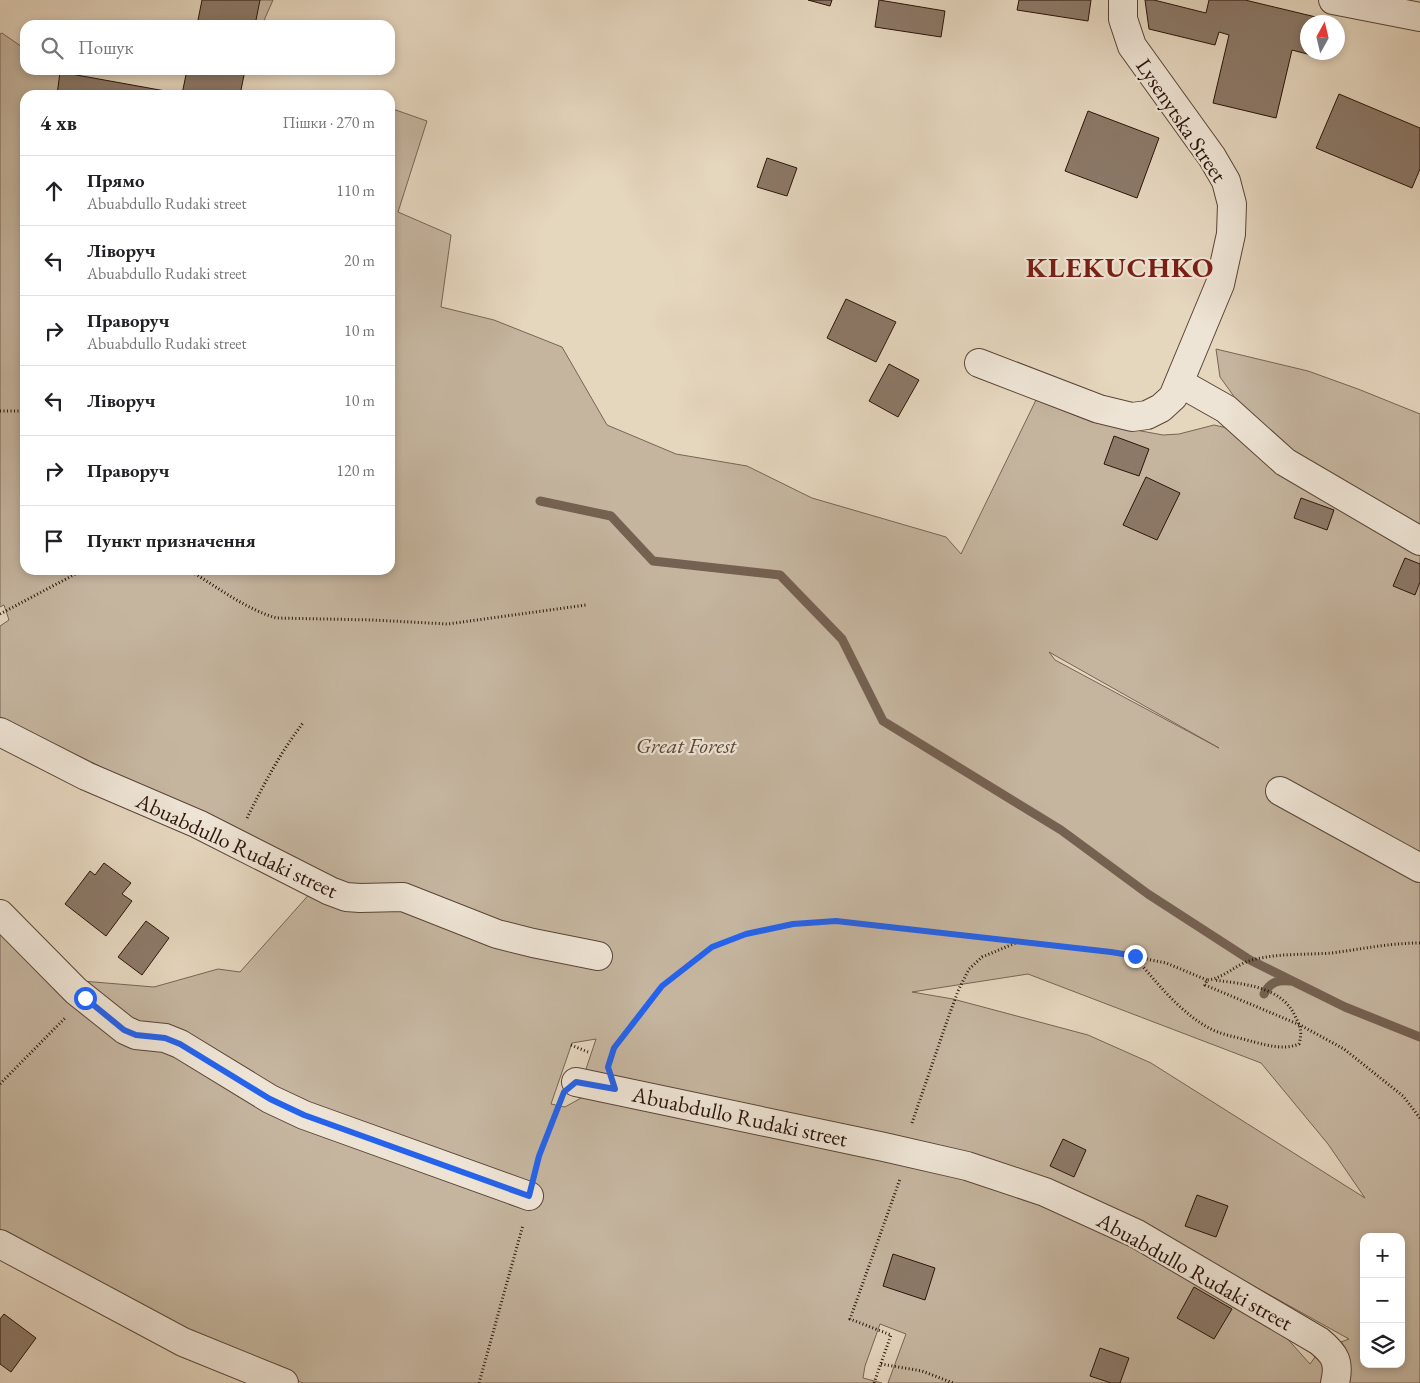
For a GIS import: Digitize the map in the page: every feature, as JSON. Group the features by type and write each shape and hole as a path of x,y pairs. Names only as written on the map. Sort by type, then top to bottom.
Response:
{"street":[{"name":"Lysenytska Street","path":"979,363 1100,409 1132,417 1147,415 1162,408 1173,397 1220,284 1231,234 1232,204 1226,181 1212,156 1132,46 1123,19 1123,0"},
{"path":"1333,0 1420,17"},
{"path":"1180,383 1226,409 1285,462 1420,541"},
{"name":"Abuabdullo Rudaki street","path":"0,732 86,776 198,824 330,891 360,898 403,897 497,934 598,956"},
{"path":"1280,791 1420,868"},
{"path":"0,914 76,992 124,1030 136,1035 165,1038 180,1044 270,1099 304,1115 529,1196"},
{"name":"Abuabdullo Rudaki street","path":"576,1082 967,1166 1045,1192 1137,1234 1319,1341 1330,1350 1335,1358 1337,1369 1334,1383"},
{"path":"0,1244 183,1342 284,1383"}],"path":[{"path":"0,411 20,411"},
{"path":"0,614 74,575"},
{"path":"197,575 260,614 276,618 448,624 586,605"},
{"path":"235,843 284,747 302,723"},
{"path":"615,1089 608,1067 614,1048 662,986 712,947 746,934 793,924 836,921 1111,952 1135,956 1166,962 1206,980 1214,979 1266,990 1282,999 1295,1014 1300,1025 1302,1034 1299,1044 1290,1048 1273,1047 1213,1030 1188,1013 1157,983 1135,956"},
{"path":"874,1383 891,1336 850,1319 906,1152 947,1021 958,991 969,969 982,957 1018,942"},
{"path":"1214,979 1250,960 1278,955 1330,953 1399,943 1420,943"},
{"path":"1206,980 1205,986 1300,1025 1344,1049 1403,1096 1420,1118"},
{"path":"0,1084 85,998"},
{"path":"479,1383 522,1229 539,1156 564,1092 576,1082"},
{"path":"881,1364 922,1371 952,1383"}],"green space":[{"path":"211,0 273,0 264,20 209,20"},
{"name":"Great Forest","path":"2,33 20,46 20,75 63,75 85,90 20,90 20,575 395,575 395,110 427,121 398,212 451,235 441,307 494,320 562,347 607,425 676,454 747,466 812,498 946,537 961,554 1036,400 1092,422 1163,435 1179,434 1214,425 1236,430 1371,527 1420,555 1420,1383 888,1383 906,1334 880,1324 865,1366 863,1378 882,1383 303,1383 187,1336 0,1235 0,924 82,981 154,987 218,969 240,972 313,890 347,888 0,717 0,626 9,620 4,605 0,607 0,34","holes":["1049,652 1219,748 1055,660","1028,974 1261,1063 1328,1144 1365,1198 1151,1063 1088,1035 953,999 912,992","596,1039 585,1072 590,1093 565,1107 551,1104 572,1043","1040,1200 1160,1234 1349,1339 1320,1350 1310,1364 1284,1335 1174,1265"]},
{"path":"1216,349 1308,371 1420,414 1420,526 1266,437 1248,416 1220,377"}],"building":[{"path":"202,0 260,0 256,20 198,20"},
{"path":"808,0 832,0 830,6"},
{"path":"879,0 945,11 941,37 875,27"},
{"path":"1019,0 1091,0 1088,21 1017,10"},
{"path":"1145,0 1154,0 1206,13 1209,0 1245,0 1308,15 1300,15 1300,52 1292,50 1276,118 1213,103 1229,35 1219,32 1215,45 1149,29"},
{"path":"60,75 77,75 160,90 58,90"},
{"path":"186,75 244,75 241,90 183,90"},
{"path":"1339,94 1420,128 1420,169 1412,188 1316,148"},
{"path":"1088,111 1159,138 1137,198 1065,171"},
{"path":"767,158 797,168 787,196 757,187"},
{"path":"846,299 896,322 876,362 827,338"},
{"path":"889,364 919,380 898,417 869,401"},
{"path":"1114,436 1149,449 1139,476 1104,464"},
{"path":"1146,477 1180,493 1157,540 1123,525"},
{"path":"1301,498 1334,510 1327,530 1294,518"},
{"path":"1405,558 1420,564 1420,582 1415,595 1393,586"},
{"path":"104,863 131,883 122,894 132,901 106,936 65,904 90,871 95,875"},
{"path":"146,921 169,938 142,975 118,957"},
{"path":"1063,1139 1086,1150 1074,1177 1050,1166"},
{"path":"1197,1195 1228,1206 1216,1237 1185,1226"},
{"path":"893,1254 935,1268 925,1300 883,1286"},
{"path":"1194,1287 1232,1309 1214,1339 1177,1318"},
{"path":"4,1314 36,1338 11,1372 0,1364 0,1319"},
{"path":"1100,1348 1129,1358 1120,1383 1111,1383 1090,1376"}],"waterway":[{"path":"540,501 611,516 653,561 780,575 842,639 883,721 1061,830 1148,894 1250,960 1345,1007 1420,1037"},
{"path":"1264,994 1274,983 1290,981"}],"district":[{"name":"KLEKUCHKO","path":"1120,267"}],"route":[{"path":"85,998 124,1030 136,1035 165,1038 180,1044 270,1099 304,1115 529,1196 539,1156 564,1092 576,1082 615,1089 608,1067 614,1048 662,986 712,947 746,934 793,924 836,921 1135,956"}]}
